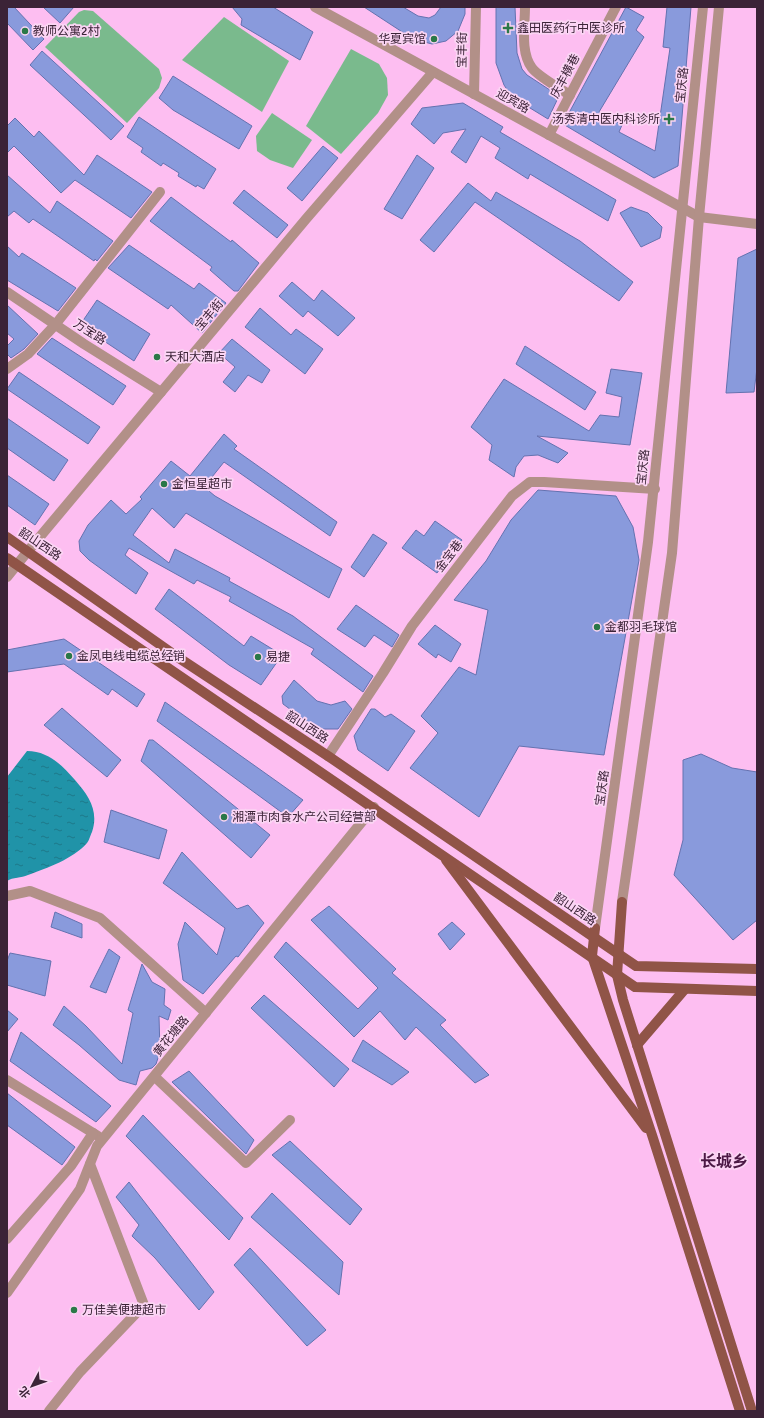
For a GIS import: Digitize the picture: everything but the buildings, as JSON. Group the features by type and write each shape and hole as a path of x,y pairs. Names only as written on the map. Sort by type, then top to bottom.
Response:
{"main road":[{"name":"韶山西路","path":"7,537 179,658 594,933 617,953 636,966 757,969"},
{"path":"7,558 374,807 635,987 757,991"},
{"path":"442,854 652,1135"},
{"path":"622,902 617,953 617,975 623,1000 752,1411"},
{"path":"594,933 592,956 652,1135 740,1411"},
{"path":"637,1045 685,989"}],"street":[{"name":"迎宾路","path":"316,7 699,217 757,224"},
{"name":"宝丰街","path":"474,94 476,7"},
{"path":"525,7 524,49 528,62 532,69 570,95"},
{"name":"庆丰横巷","path":"549,135 616,7"},
{"name":"宝庆路","path":"594,933 638,625 654,489 681,208 703,7"},
{"path":"622,902 672,552 699,217 719,7"},
{"name":"宝丰街","path":"7,577 306,219 433,72"},
{"path":"7,369 28,354 55,325 160,192"},
{"name":"万宝路","path":"7,292 55,325 162,392"},
{"name":"金宝巷","path":"328,756 412,626 512,496 530,482 654,489"},
{"name":"黄花塘路","path":"7,1293 80,1189 98,1146 103,1139 374,807"},
{"path":"7,896 30,891 100,918 206,1013"},
{"path":"155,1076 246,1162 290,1120"},
{"path":"7,1080 103,1139"},
{"path":"7,1239 11,1237 71,1166 93,1133"},
{"path":"49,1411 80,1372 144,1305 90,1164"}],"shaded area":[{"path":"84,10 93,11 159,69 162,78 159,88 127,123 45,47 79,12"},
{"path":"224,17 289,61 262,112 182,60"},
{"path":"351,49 379,64 387,78 388,95 378,113 341,154 306,126"},
{"path":"272,113 312,140 293,168 270,160 257,151 256,136"}],"water":[{"path":"27,751 42,753 48,756 60,764 70,774 85,792 91,804 94,824 88,842 75,854 43,869 7,881 7,777"}],"place":[{"name":"鑫田医药行中医诊所","path":"508,28"},
{"name":"教师公寓2村","path":"25,31"},
{"name":"华夏宾馆","path":"434,39"},
{"name":"汤秀清中医内科诊所","path":"669,119"},
{"name":"天和大酒店","path":"157,357"},
{"name":"金恒星超市","path":"164,484"},
{"name":"金都羽毛球馆","path":"597,627"},
{"name":"金凤电线电缆总经销","path":"69,656"},
{"name":"易捷","path":"258,657"},
{"name":"湘潭市肉食水产公司经营部","path":"224,817"},
{"name":"万佳美便捷超市","path":"74,1310"}],"district":[{"name":"长城乡","path":"724,1161"}]}
